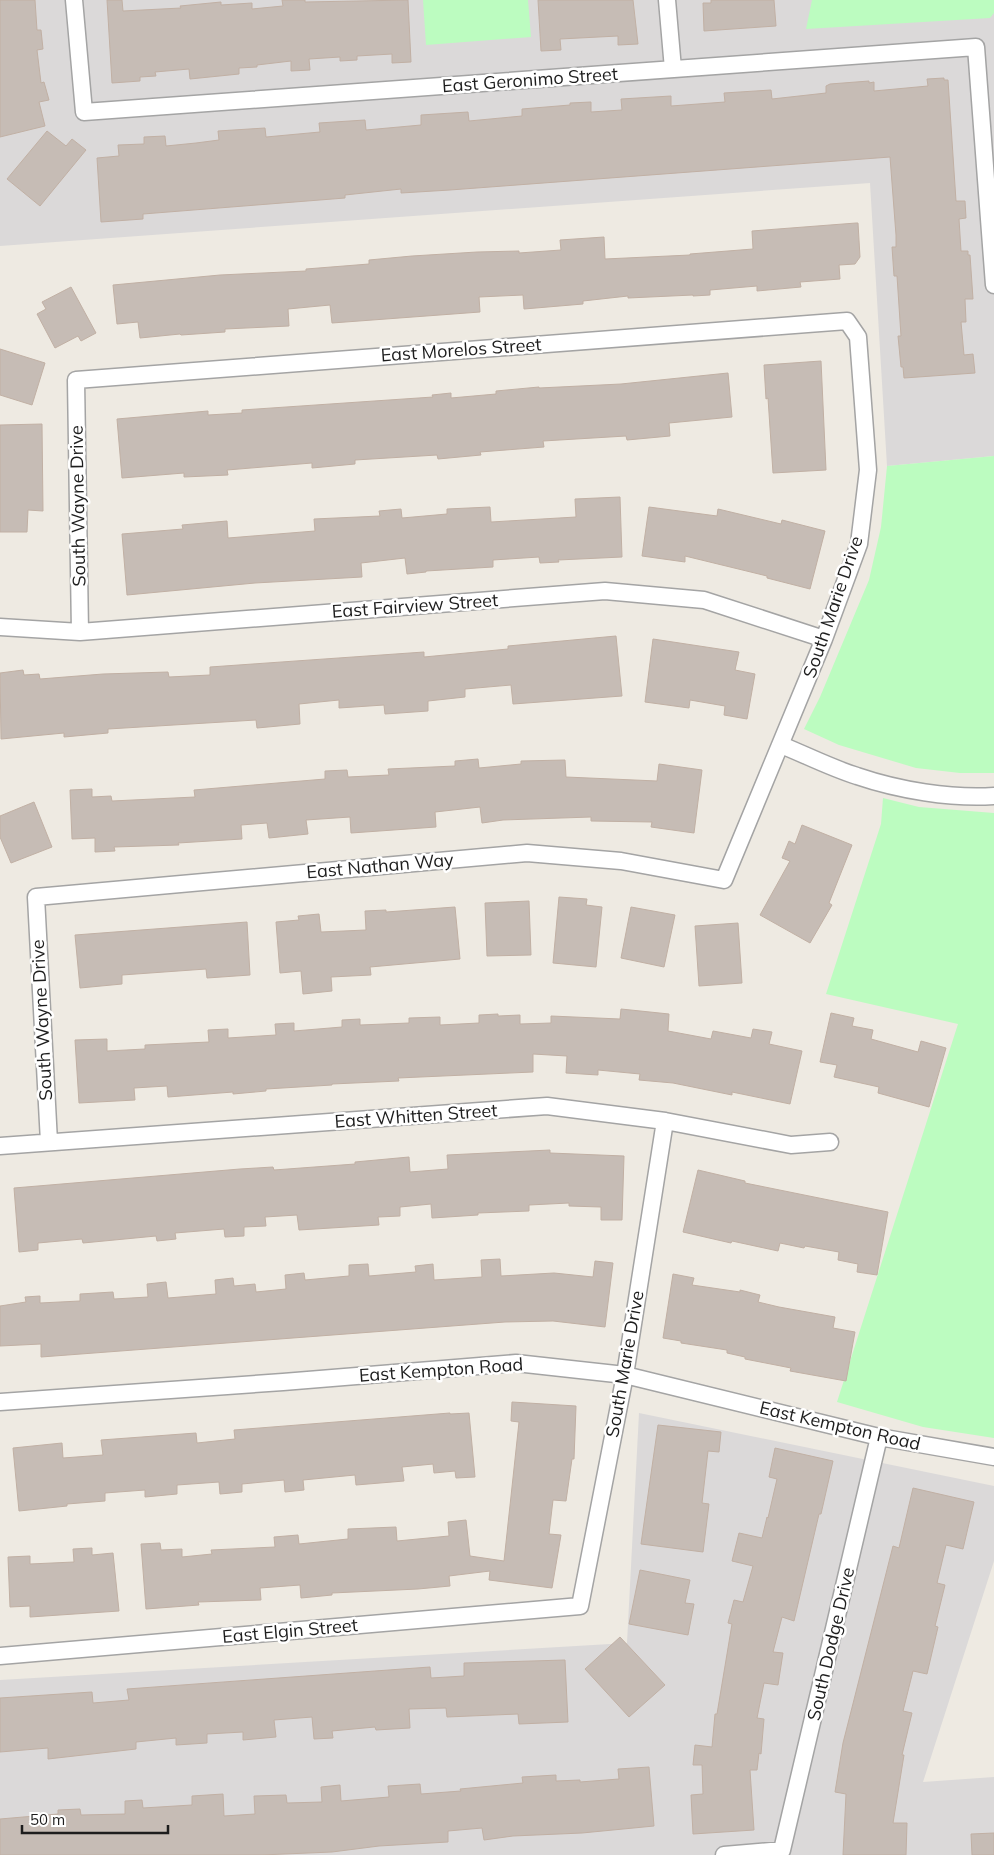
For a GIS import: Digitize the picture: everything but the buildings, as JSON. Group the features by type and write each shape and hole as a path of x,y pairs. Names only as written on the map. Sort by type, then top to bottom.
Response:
{"street":[{"name":"East Geronimo Street","path":"74,0 84,112 976,47 994,285"},
{"path":"667,0 673,69"},
{"name":"East Morelos Street","path":"76,380 847,321"},
{"name":"South Marie Drive","path":"724,880 782,745 824,640 859,544 868,470 858,337 847,321"},
{"name":"South Wayne Drive","path":"76,380 80,632"},
{"name":"East Fairview Street","path":"0,627 80,632 605,591 704,600 824,640"},
{"path":"782,745 857,776 903,788 952,796 994,796"},
{"name":"East Nathan Way","path":"36,897 527,853 621,860 724,880"},
{"name":"South Wayne Drive","path":"36,897 49,1142"},
{"name":"East Whitten Street","path":"0,1146 547,1106 665,1121 791,1145 830,1142"},
{"name":"South Marie Drive","path":"580,1606 625,1376 665,1121"},
{"name":"East Kempton Road","path":"0,1402 516,1363 625,1376 879,1437 994,1457"},
{"name":"South Dodge Drive","path":"724,1855 782,1850 879,1437"},
{"name":"East Elgin Street","path":"0,1656 580,1606"}],"shaded area":[{"path":"0,0 994,0 994,456 887,466 870,183 0,246"},
{"path":"639,1413 994,1486 994,1561 923,1782 994,1777 994,1855 0,1855 0,1680 627,1643"}],"green space":[{"path":"423,0 528,0 531,37 426,45"},
{"path":"812,0 994,0 994,13 990,18 806,29"},
{"path":"994,456 994,773 960,773 916,768 839,745 804,729 820,697 869,580 881,527 887,466"},
{"path":"883,798 919,807 994,813 994,1438 923,1427 837,1402 958,1024 826,994 881,824"}]}
